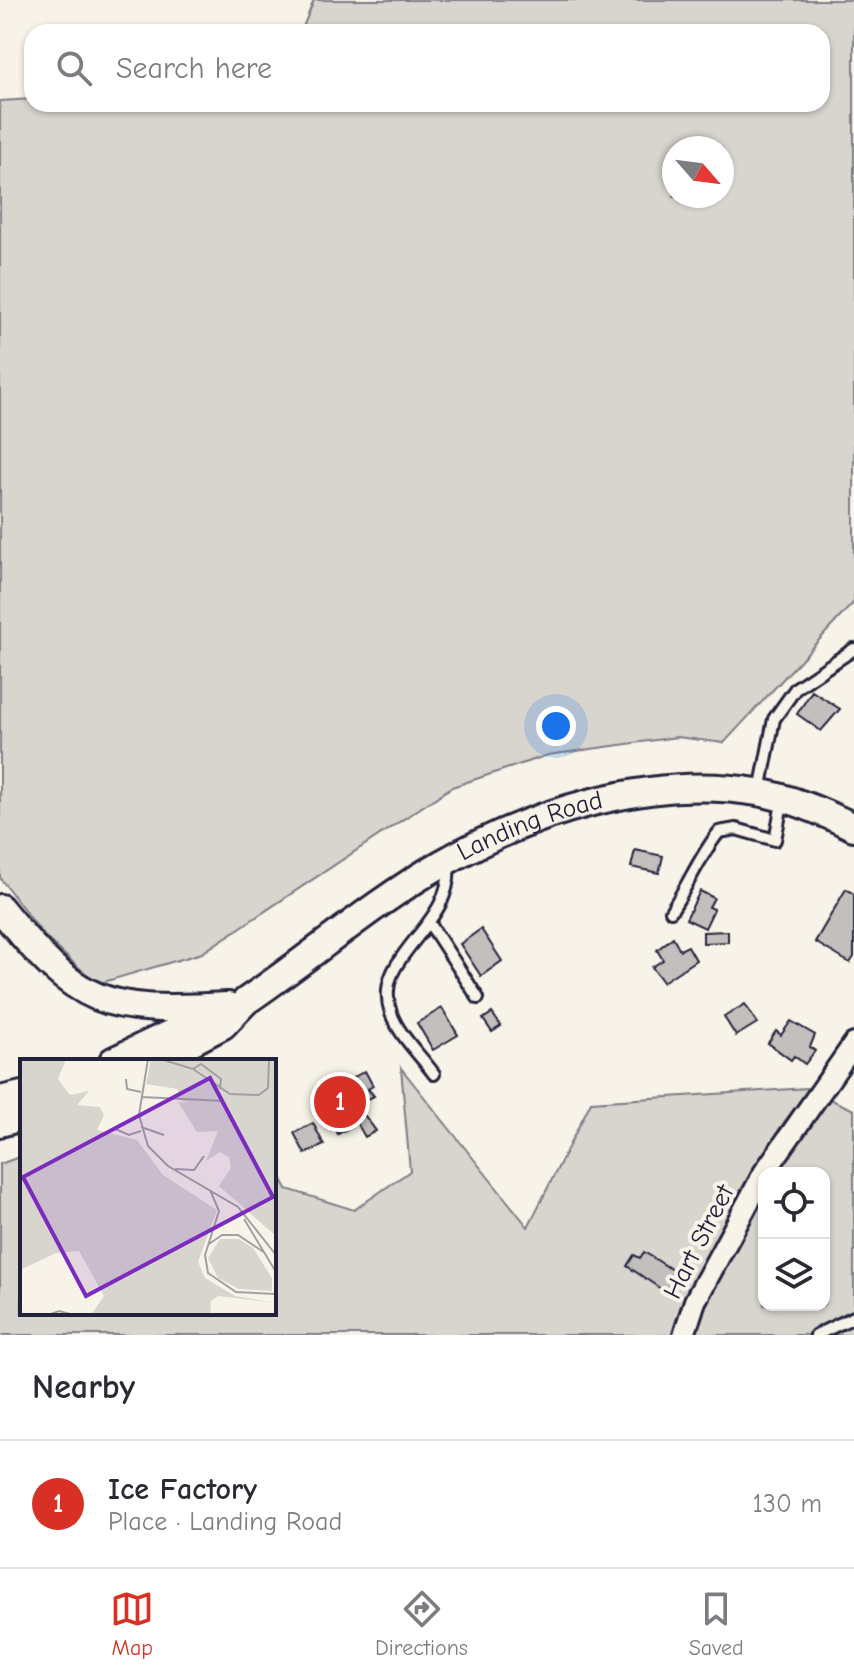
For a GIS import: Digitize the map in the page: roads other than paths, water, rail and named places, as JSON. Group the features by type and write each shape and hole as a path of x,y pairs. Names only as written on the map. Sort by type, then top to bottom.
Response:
{"main road":[{"name":"Landing Road","path":"237,1004 448,860 485,840 600,802 683,789 771,796 854,827"},
{"path":"0,908 65,981 100,998 132,1006 170,1009 237,1004"},
{"path":"117,1059 237,1004"},
{"path":"159,1059 223,1025 237,1004"},
{"path":"0,1100 20,1095"},
{"path":"0,1123 20,1118"}],"street":[{"name":"Hart Street","path":"768,1167 854,1044"},
{"name":"Hart Street","path":"684,1335 695,1301 758,1184"}],"lane":[{"path":"671,911 694,875 697,859 719,832 736,829 775,840 771,796 774,719 796,688 854,649"},
{"path":"434,1074 391,1015 387,996 388,976 430,924 447,887 448,860"},
{"path":"430,924 478,998"},
{"path":"816,1335 854,1317"}],"place":[{"name":"Ice Factory","path":"340,1102"}]}
